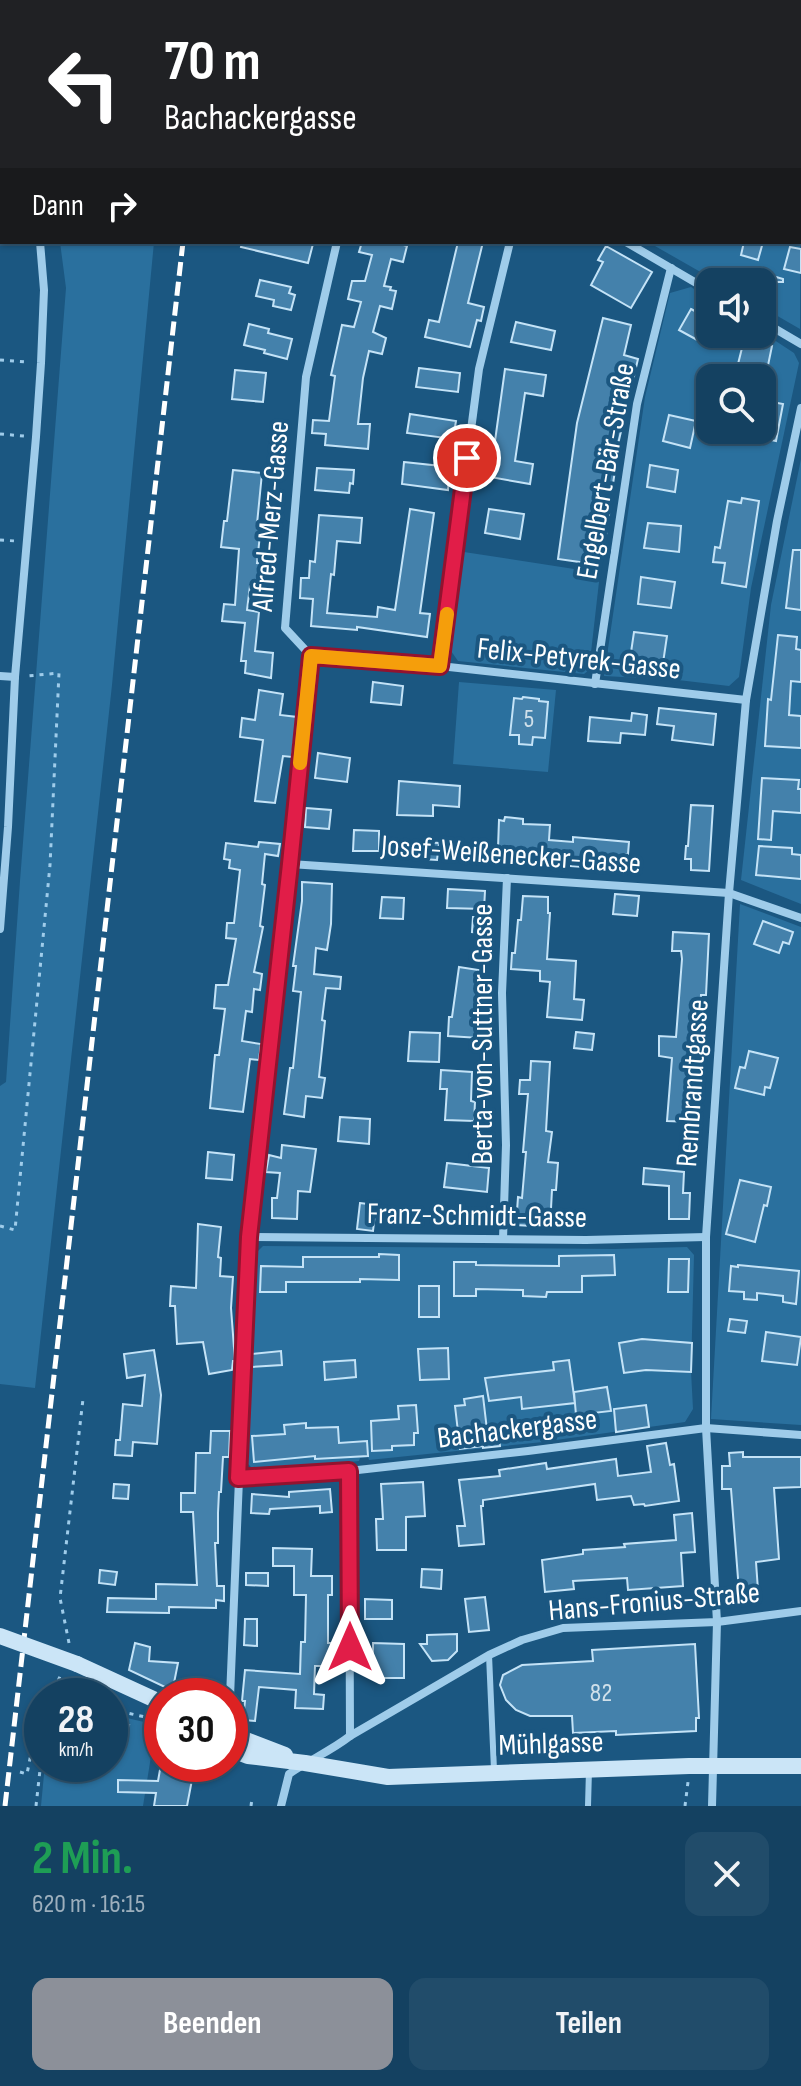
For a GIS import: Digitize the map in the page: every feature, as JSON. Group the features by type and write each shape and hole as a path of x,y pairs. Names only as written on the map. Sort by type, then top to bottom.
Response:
{"street":[{"path":"0,929 15,677 41,363 44,290 40,244"},
{"name":"Alfred-Merz-Gasse","path":"311,656 285,628 306,377 337,244"},
{"path":"440,666 479,369 510,244"},
{"path":"629,244 696,283"},
{"name":"Engelbert-Bär-Straße","path":"595,684 637,404 671,268"},
{"path":"776,329 801,344"},
{"name":"Rembrandtgasse","path":"712,1806 717,1622 706,1428 706,1237 729,893 746,700 777,521 801,408"},
{"path":"231,1678 249,1237 311,656"},
{"name":"Felix-Petyrek-Gasse","path":"311,656 440,666 746,700"},
{"path":"0,676 15,677"},
{"name":"Josef-Weißenecker-Gasse","path":"290,864 729,893 801,918"},
{"name":"Berta-von-Suttner-Gasse","path":"503,1239 506,1145 502,993 507,878"},
{"name":"Franz-Schmidt-Gasse","path":"249,1237 586,1240 706,1237"},
{"name":"Bachackergasse","path":"238,1478 349,1471 706,1428 801,1435"},
{"path":"349,1471 350,1736"},
{"name":"Hans-Fronius-Straße","path":"305,1763 489,1655 522,1640 563,1628 717,1622 801,1611"},
{"path":"0,1636 77,1664 144,1696"},
{"name":"Mühlgasse","path":"248,1741 305,1763"},
{"name":"Mühlgasse","path":"248,1756 388,1777 689,1766 801,1766"},
{"path":"281,1806 289,1774 305,1763"}],"lane":[{"path":"489,1655 494,1774"},
{"path":"588,1806 589,1770"}],"path":[{"path":"0,360 41,363"},
{"path":"0,434 36,437"},
{"path":"0,1226 15,1230 50,865 59,673 15,677"},
{"path":"69,1643 60,1598 83,1399"},
{"path":"685,1806 689,1766"},
{"path":"20,1772 24,1773"},
{"path":"36,1806 39,1782"},
{"path":"251,1806 252,1799"}],"shaded area":[{"path":"60,244 154,244 112,685 35,1388 0,1384 0,1086 6,1082 66,288"},
{"path":"652,244 800,244 800,329 776,315 776,268 696,269"},
{"path":"691,287 696,290 696,348 776,348 776,341 794,353 799,363 751,588 739,677 729,686 604,676 645,397 670,293"},
{"path":"801,459 801,904 741,880 771,605"},
{"path":"464,552 600,573 589,670 584,674 458,661 451,651"},
{"path":"459,682 556,690 548,772 453,764"},
{"path":"740,904 801,927 801,1425 711,1419"},
{"path":"263,1246 687,1247 694,1255 693,1409 685,1422 556,1440 554,1437 543,1442 369,1460 368,1457 359,1461 255,1471 245,1461 255,1254"},
{"path":"128,1718 144,1722 144,1782 147,1782 143,1806 41,1806 43,1782 128,1782"}],"building":[{"path":"242,244 313,244 308,263 241,247"},
{"path":"361,244 407,246 403,262 391,259 384,286 396,291 392,309 380,306 373,332 386,338 382,354 369,351 363,378 358,424 370,424 368,449 325,445 326,434 312,433 313,420 329,421 335,376 331,375 342,325 354,327 361,302 348,299 352,281 365,281 372,255 359,252"},
{"path":"458,244 483,244 468,303 484,307 470,347 425,337 429,320 439,322"},
{"path":"744,244 762,244 758,260 741,255"},
{"path":"606,246 652,272 631,308 591,285 603,262 598,260"},
{"path":"790,247 801,249 801,273 784,269"},
{"path":"260,280 291,287 289,293 295,295 291,310 273,306 274,300 256,296"},
{"path":"691,309 696,312 696,339 679,330"},
{"path":"603,318 631,325 624,355 638,359 615,457 613,484 598,482 595,506 610,508 606,535 591,533 587,563 558,559 577,423"},
{"path":"516,322 555,331 551,350 511,342"},
{"path":"249,324 292,339 287,359 244,345"},
{"path":"742,348 772,348 768,364 738,364"},
{"path":"419,368 460,373 458,392 416,387"},
{"path":"505,369 546,375 543,396 525,393 515,461 533,464 530,484 490,477"},
{"path":"235,370 266,373 263,402 232,399"},
{"path":"776,403 783,404 776,441"},
{"path":"410,414 456,421 453,439 407,433"},
{"path":"669,415 696,421 690,448 663,441"},
{"path":"404,462 450,467 448,490 402,484"},
{"path":"650,465 678,470 675,492 647,487"},
{"path":"317,468 354,470 349,493 315,490"},
{"path":"233,470 262,473 257,563 266,564 264,587 250,586 247,610 259,612 255,651 273,653 271,678 245,673 246,661 241,661 245,623 222,621 224,604 235,605 239,549 221,547"},
{"path":"742,498 759,501 746,587 722,583 725,563 713,562 715,547 720,548 728,501 741,503"},
{"path":"410,509 434,513 420,613 430,614 427,637 357,627 357,630 311,626 313,599 300,598 301,578 309,578 310,561 315,562 319,515 362,518 360,543 337,541 327,613 377,617 378,607 395,610"},
{"path":"489,509 524,514 520,539 485,533"},
{"path":"648,523 681,526 679,552 644,548"},
{"path":"793,550 801,550 801,610 786,608"},
{"path":"641,577 675,582 671,608 638,604"},
{"path":"634,632 667,636 663,663 630,659"},
{"path":"778,635 797,637 796,649 801,650 801,682 791,681 789,715 801,716 801,748 765,746 768,699 771,700"},
{"path":"373,682 403,686 401,705 371,702"},
{"path":"259,690 283,694 280,715 297,717 292,757 283,756 275,803 255,801 263,740 240,737 242,718 255,720"},
{"path":"514,698 548,702 545,738 533,737 532,745 519,744 519,735 510,735"},
{"path":"659,708 716,714 713,745 672,740 674,726 657,724"},
{"path":"632,713 647,715 645,735 621,733 620,743 588,741 590,717 631,721"},
{"path":"318,753 350,758 347,782 315,778"},
{"path":"762,778 799,780 798,789 801,789 801,813 773,811 771,840 758,839"},
{"path":"399,781 460,786 459,807 433,805 433,816 397,815"},
{"path":"691,805 713,806 709,871 691,870 691,859 685,859"},
{"path":"306,808 331,810 329,829 305,827"},
{"path":"505,817 523,819 523,824 550,825 549,840 573,842 573,837 629,842 628,854 619,858 619,865 584,862 583,867 571,866 571,861 525,858 525,850 498,848 499,820 504,821"},
{"path":"354,830 379,831 379,851 353,851"},
{"path":"259,842 280,844 278,856 265,854 260,926 263,927 254,972 262,974 260,990 254,989 252,1012 246,1011 242,1041 261,1044 259,1060 250,1059 243,1112 210,1108 215,1055 219,1055 225,1009 214,1008 216,985 228,985 236,939 226,938 227,923 234,923 240,870 229,868 230,860 224,859 226,843 258,847"},
{"path":"423,842 439,843 437,860 422,859"},
{"path":"759,846 792,848 792,854 801,855 801,879 756,875"},
{"path":"302,882 332,884 327,950 316,948 314,974 341,977 340,989 326,988 319,1077 325,1078 322,1098 306,1096 304,1117 284,1114 290,1068 293,1068 301,992 293,991 296,966 293,966"},
{"path":"448,889 485,891 484,909 447,908"},
{"path":"615,894 639,896 637,916 613,914"},
{"path":"523,896 548,897 547,959 576,961 574,999 584,1000 582,1020 547,1017 550,982 540,981 540,971 511,969"},
{"path":"382,897 404,898 403,919 380,918"},
{"path":"473,917 493,918 492,934 472,932"},
{"path":"763,921 793,932 789,944 783,942 779,953 754,944"},
{"path":"673,932 709,934 706,995 701,995 692,1122 667,1121 672,1058 659,1056 659,1036 676,1037 682,959 681,951 672,951"},
{"path":"459,967 485,971 479,1015 482,1015 480,1038 448,1036"},
{"path":"410,1032 440,1033 439,1062 408,1061"},
{"path":"576,1032 594,1034 592,1050 574,1048"},
{"path":"749,1051 778,1058 770,1088 765,1087 764,1095 735,1088 740,1067 745,1068"},
{"path":"531,1061 550,1062 546,1131 552,1132 548,1162 558,1163 556,1190 552,1190 550,1227 516,1225 518,1197 522,1198 528,1094 519,1094 520,1080 530,1080"},
{"path":"441,1070 472,1072 474,1121 445,1120 447,1089 440,1089"},
{"path":"340,1117 370,1119 369,1144 338,1141"},
{"path":"282,1145 316,1149 310,1192 298,1191 297,1219 272,1218 272,1198 277,1198 280,1173 266,1172 269,1155 281,1158"},
{"path":"208,1152 234,1155 232,1180 206,1178"},
{"path":"447,1163 489,1168 487,1192 444,1187"},
{"path":"644,1168 684,1172 683,1193 690,1193 689,1219 669,1219 669,1186 643,1184"},
{"path":"740,1180 771,1187 755,1242 726,1234"},
{"path":"360,1203 376,1205 373,1231 357,1229"},
{"path":"198,1224 221,1227 220,1276 233,1277 231,1308 235,1361 232,1370 209,1374 203,1342 177,1344 175,1306 170,1306 171,1286 196,1288"},
{"path":"379,1254 399,1255 399,1280 286,1282 286,1292 260,1292 261,1266 303,1267 303,1257 379,1257"},
{"path":"614,1255 615,1275 582,1276 582,1292 547,1292 546,1297 523,1296 523,1290 476,1289 476,1296 454,1296 454,1262 559,1266 559,1256"},
{"path":"669,1259 689,1259 688,1292 668,1292"},
{"path":"731,1266 799,1271 796,1304 783,1302 783,1296 757,1293 757,1300 744,1299 744,1292 729,1291"},
{"path":"419,1286 439,1286 439,1317 419,1317"},
{"path":"730,1319 747,1321 745,1333 728,1331"},
{"path":"766,1332 801,1337 797,1365 762,1361"},
{"path":"642,1339 692,1343 691,1372 646,1370 624,1373 619,1343"},
{"path":"448,1348 449,1379 420,1380 418,1349"},
{"path":"154,1350 161,1395 157,1444 133,1442 132,1456 115,1455 116,1440 120,1440 123,1404 142,1406 145,1375 127,1378 124,1354"},
{"path":"281,1351 282,1365 251,1367 251,1354"},
{"path":"355,1360 356,1377 325,1380 324,1362"},
{"path":"569,1360 575,1403 522,1409 521,1397 489,1401 485,1378 554,1370 553,1362"},
{"path":"607,1387 611,1411 576,1415 574,1392"},
{"path":"483,1396 487,1430 498,1429 500,1446 460,1449 455,1406 465,1405 464,1399"},
{"path":"416,1405 418,1433 414,1433 414,1445 372,1451 371,1421 399,1419 398,1406"},
{"path":"646,1405 649,1427 616,1432 614,1409"},
{"path":"306,1423 306,1428 338,1427 339,1443 367,1441 368,1456 315,1459 315,1456 254,1462 252,1436 285,1434 284,1425"},
{"path":"211,1431 230,1431 229,1457 223,1457 218,1543 215,1543 217,1586 224,1586 224,1601 216,1600 216,1608 169,1607 169,1613 107,1612 108,1598 156,1599 156,1584 197,1585 193,1512 181,1512 181,1493 195,1493 196,1453 210,1453"},
{"path":"666,1443 670,1465 674,1464 679,1501 645,1506 634,1505 631,1496 597,1500 595,1484 483,1500 484,1544 459,1546 457,1526 465,1526 459,1480 500,1476 499,1470 546,1463 547,1469 616,1459 618,1476 651,1472 647,1446"},
{"path":"743,1452 743,1457 801,1457 801,1487 774,1488 779,1559 756,1562 758,1590 739,1591 731,1489 722,1489 722,1466 730,1466 729,1453"},
{"path":"423,1482 425,1516 406,1517 406,1550 377,1550 376,1519 383,1519 381,1484"},
{"path":"114,1484 129,1485 128,1499 113,1498"},
{"path":"330,1489 332,1512 320,1513 320,1506 270,1509 269,1514 251,1513 252,1494 289,1497 289,1492"},
{"path":"692,1513 695,1552 681,1553 683,1586 628,1590 627,1578 573,1581 574,1589 545,1592 542,1560 583,1554 583,1550 676,1540 674,1515"},
{"path":"273,1548 312,1549 311,1576 332,1576 332,1595 328,1595 328,1643 338,1643 337,1666 315,1666 314,1694 324,1695 323,1709 295,1708 296,1690 259,1687 255,1721 248,1720 248,1678 244,1678 245,1670 300,1674 301,1642 305,1642 306,1595 294,1595 294,1566 273,1566"},
{"path":"422,1569 442,1570 441,1589 421,1587"},
{"path":"100,1570 117,1572 115,1585 99,1583"},
{"path":"246,1573 268,1573 268,1586 246,1585"},
{"path":"485,1597 489,1630 469,1632 465,1599"},
{"path":"365,1599 392,1600 392,1619 365,1619"},
{"path":"245,1619 257,1619 257,1646 244,1645"},
{"path":"457,1634 457,1651 448,1660 432,1661 420,1644 427,1644 427,1635"},
{"path":"135,1643 150,1647 149,1661 178,1663 175,1678 146,1678 129,1670"},
{"path":"373,1643 404,1644 404,1678 373,1678"},
{"path":"695,1644 699,1718 696,1718 696,1731 616,1735 616,1731 573,1733 572,1716 530,1716 516,1710 506,1700 500,1685 503,1675 522,1665 593,1661 592,1650"},
{"path":"118,1782 192,1782 187,1806 154,1806 156,1793 118,1792"}],"railway":[{"path":"5,1806 183,244"}],"slow traffic":[{"path":"300,763 311,656 440,666 447,614"}],"route":[{"path":"350,1647 349,1471 238,1478 249,1237 311,656 440,666 467,458"}]}
